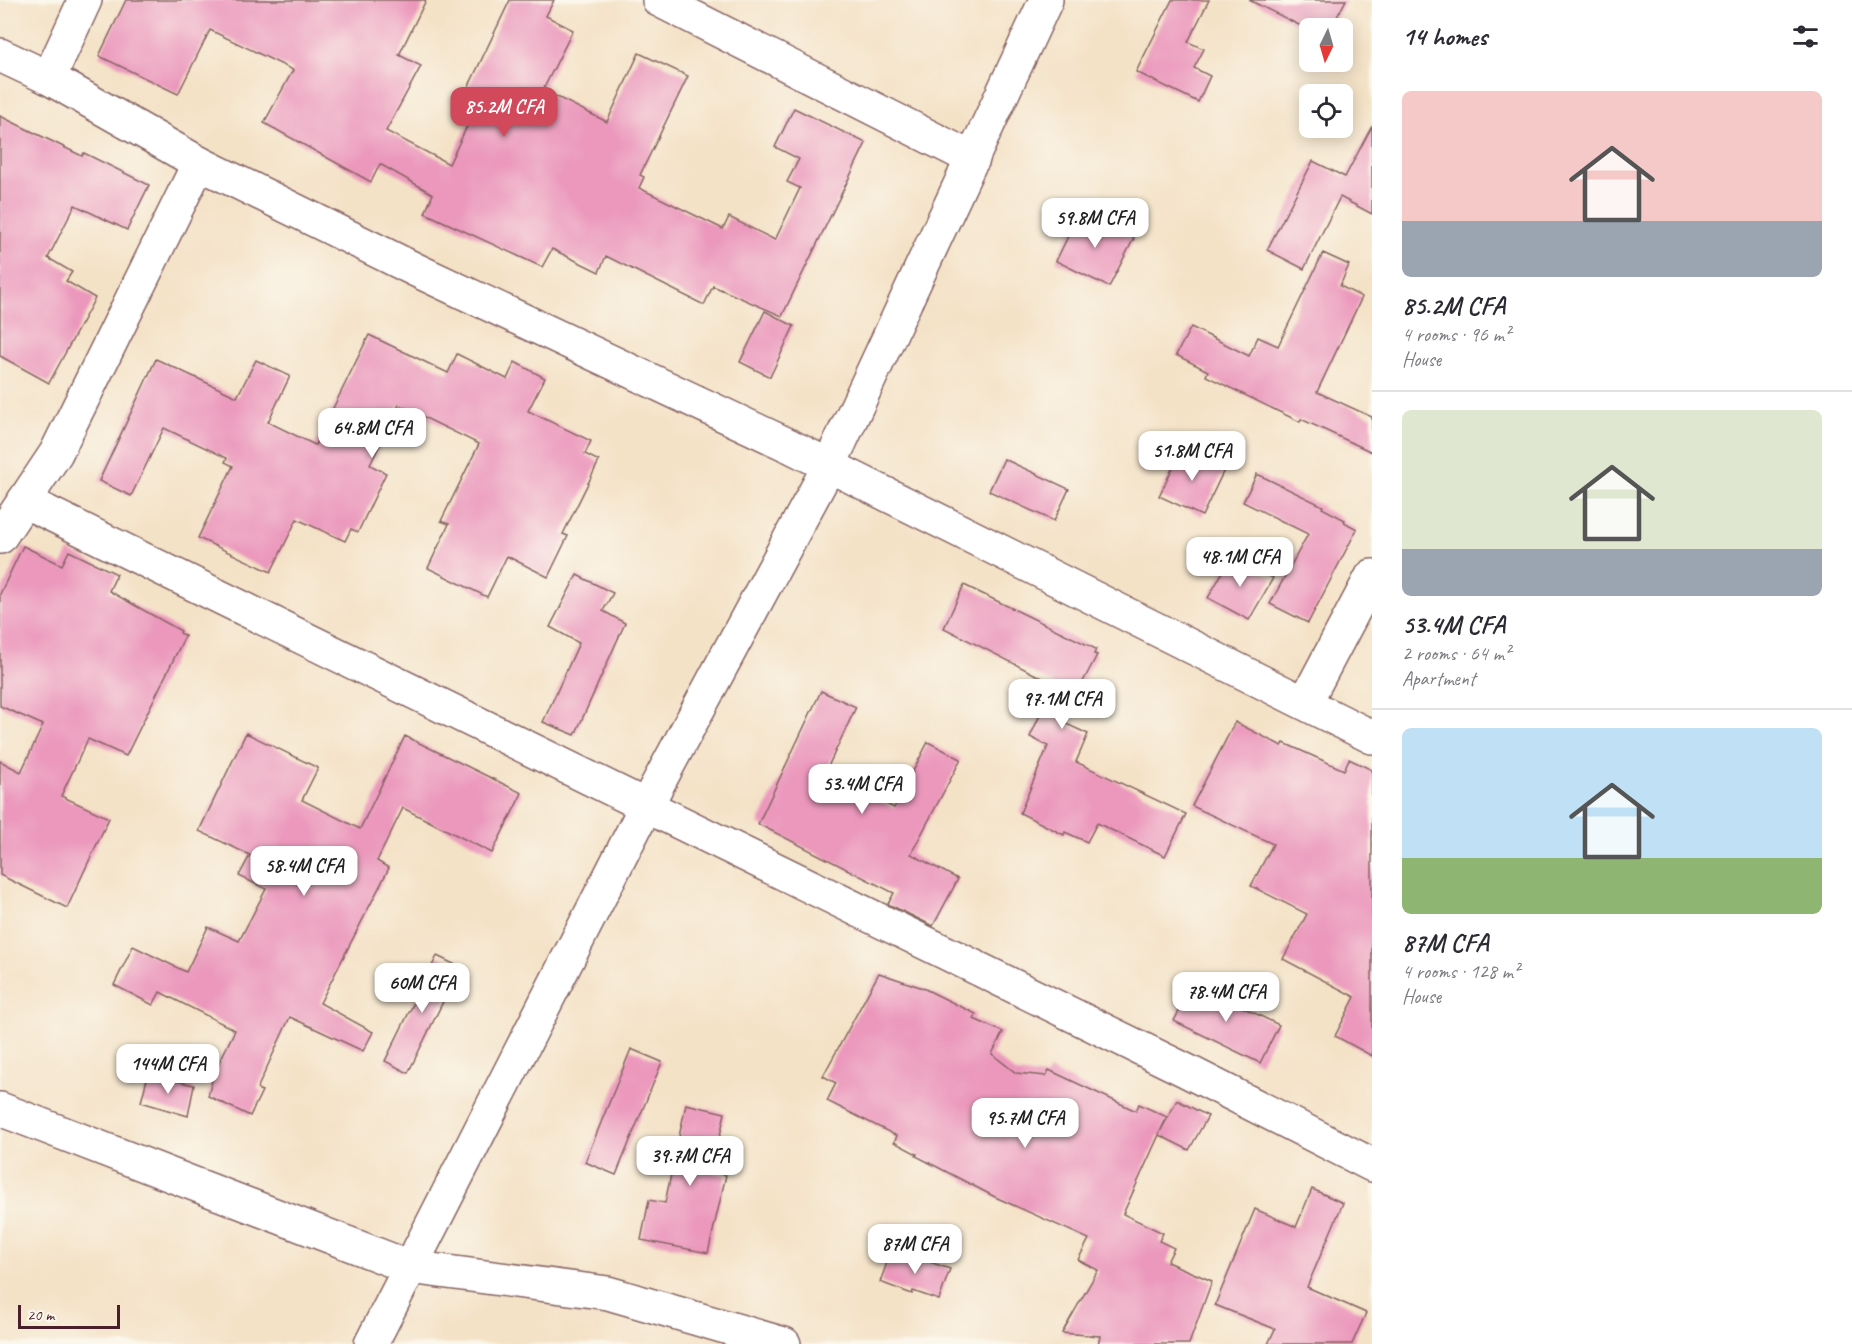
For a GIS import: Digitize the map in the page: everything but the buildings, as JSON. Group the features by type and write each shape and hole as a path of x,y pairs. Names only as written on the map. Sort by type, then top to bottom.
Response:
{"street":[{"path":"49,78 85,0"},
{"path":"659,0 973,159"},
{"path":"371,1344 646,806 830,466 1046,0"},
{"path":"0,55 49,78 199,163 416,270 830,466 1372,737"},
{"path":"0,537 56,453 199,163"},
{"path":"24,501 1176,1066 1372,1165"},
{"path":"1307,699 1372,576"},
{"path":"0,1109 409,1267 608,1293 784,1344"}]}
